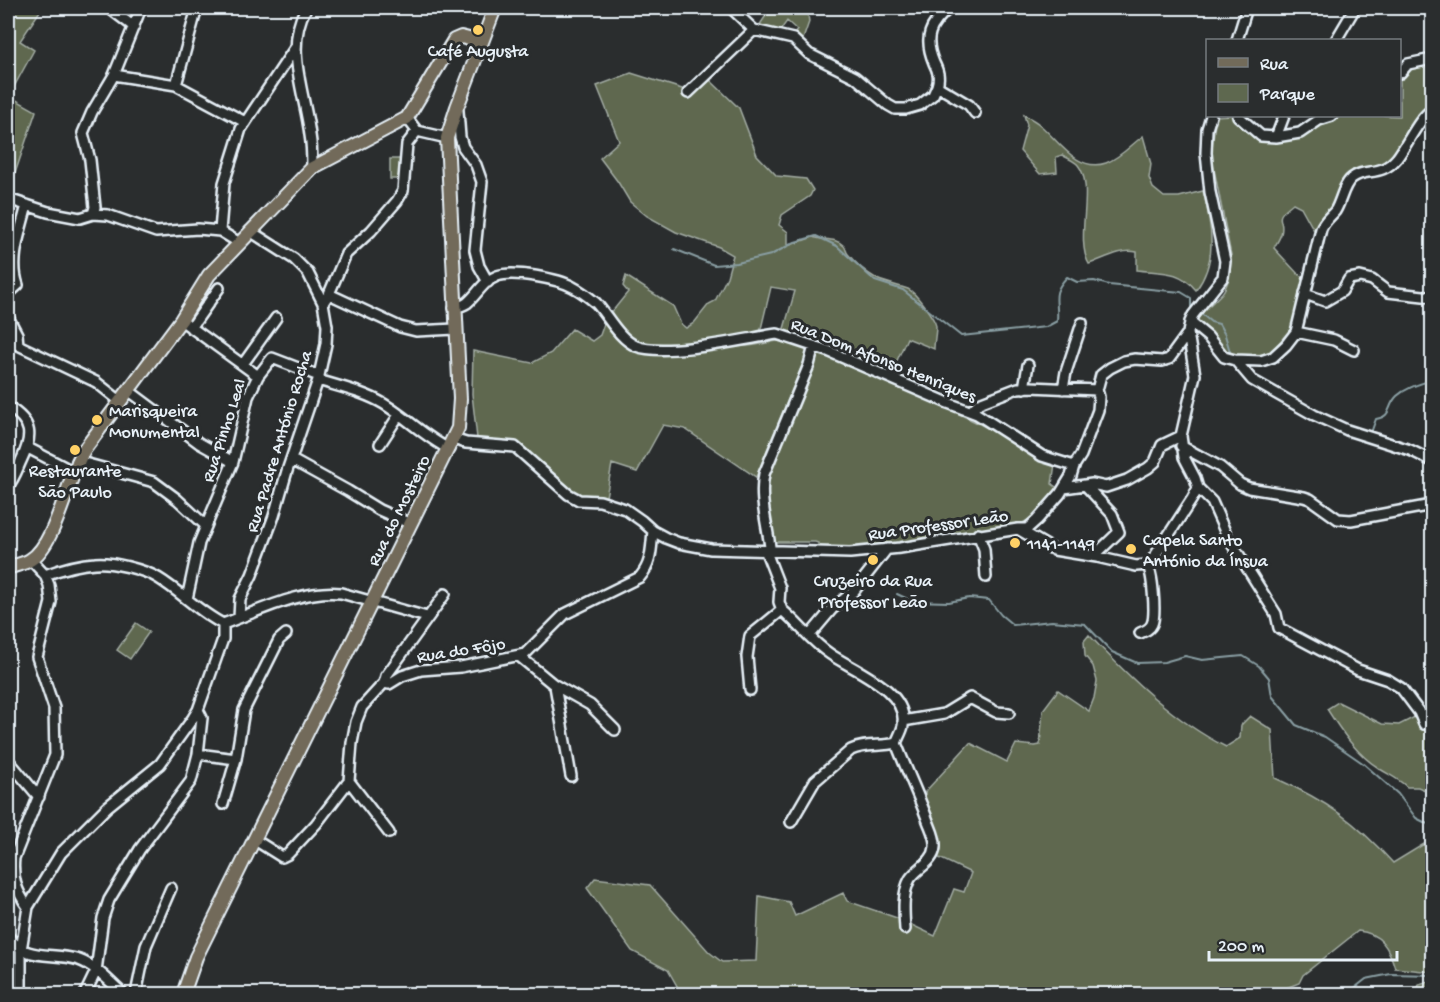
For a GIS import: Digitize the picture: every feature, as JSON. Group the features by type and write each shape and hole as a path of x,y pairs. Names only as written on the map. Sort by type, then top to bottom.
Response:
{"main road":[{"name":"Rua do Mosteiro","path":"183,994 196,957 458,428 460,415 447,138 495,8"},
{"path":"8,568 31,560 44,546 66,496 75,466 124,395 186,324 209,275 238,242 312,168 407,118 451,43 461,37 481,42"}],"street":[{"path":"110,8 134,27"},
{"path":"93,214 95,207 90,160 83,133 92,112 114,75 141,8"},
{"path":"176,85 197,8"},
{"path":"306,8 302,15 296,48 299,85 310,134 312,168"},
{"path":"731,8 754,30 793,39 809,54 855,77 895,109 920,105 933,96 940,79 931,54 929,34 933,22 949,8"},
{"path":"1237,39 1247,8"},
{"path":"1337,39 1355,8"},
{"path":"688,93 754,30"},
{"path":"220,231 224,183 245,122 296,48"},
{"path":"1401,72 1408,64 1432,59"},
{"path":"114,75 188,89 245,122"},
{"path":"938,86 969,105 975,113"},
{"path":"454,308 466,303 478,289 488,282 479,266 475,250 482,182 476,165 464,147 457,107"},
{"path":"1192,318 1224,357 1232,360 1261,361 1274,357 1296,332 1321,229 1325,221 1334,213 1350,180 1359,174 1386,169 1411,139 1422,118 1432,110"},
{"path":"1018,529 1027,529 1064,488 1071,476 1095,419 1099,397 1097,390 1101,375 1124,361 1169,359 1188,333 1192,318 1223,277 1225,261 1210,192 1206,153 1207,129 1211,117"},
{"path":"1239,117 1261,136 1276,137 1300,133 1319,120 1329,117"},
{"path":"1276,137 1284,117"},
{"path":"407,118 417,131 447,138"},
{"path":"323,303 346,254 371,231 403,191 407,144 417,131"},
{"path":"8,199 48,212 80,218 93,214 108,215 156,232 198,229 220,231 238,242"},
{"path":"8,294 18,285 15,261 27,205"},
{"name":"Rua Padre António Rocha","path":"238,618 240,599 252,575 274,516 318,378 326,344 327,326 323,303 308,273 294,259 250,231"},
{"name":"Rua Dom Afonso Henriques","path":"488,282 499,276 522,275 573,286 595,303 622,336 635,346 656,350 777,334 814,346 970,411 1042,456 1074,466"},
{"path":"1305,293 1325,301 1342,291 1349,279 1360,277 1372,280 1388,292 1432,297"},
{"path":"219,288 186,324 258,376"},
{"path":"329,294 400,327 416,331 455,329"},
{"path":"8,317 17,334 18,345"},
{"path":"243,364 276,318"},
{"path":"1063,389 1066,372 1082,323"},
{"path":"1296,332 1334,340 1354,350"},
{"path":"1188,333 1195,375 1181,436 1181,446 1198,488 1212,502 1227,536 1276,614 1279,628 1358,670 1388,680 1401,688 1411,698 1424,724"},
{"path":"8,345 18,345 124,395 233,462"},
{"path":"814,346 809,365 764,474 761,487 770,548 766,552 780,588 779,602 782,610 832,656 850,665 887,690 894,697 902,715 903,721 896,743 922,804 936,849 928,861 910,878 904,908 905,929"},
{"name":"Rua Pinho Leal","path":"187,599 199,543 233,462 248,397 258,376 272,358 318,378"},
{"path":"1232,360 1252,380 1314,415 1347,430 1410,450 1432,461"},
{"path":"1024,388 1028,365"},
{"path":"318,378 369,396 432,440 451,444"},
{"path":"970,411 979,403 994,396 1024,388 1097,390"},
{"path":"8,407 19,414 29,429 30,441 8,486"},
{"path":"380,444 399,415"},
{"path":"1064,488 1092,484 1106,487 1139,474 1155,462 1162,445 1181,436"},
{"name":"Rua Professor Leão","path":"451,444 514,447 568,494 579,500 600,501 625,509 652,531 679,543 711,549 766,552 857,552 1018,529 1054,550 1136,566 1147,565"},
{"path":"1181,446 1220,467 1240,484 1249,488 1310,499 1338,519 1351,520 1432,505"},
{"path":"28,448 75,466 154,482 177,499 206,526"},
{"path":"292,460 379,510 411,524"},
{"path":"1086,486 1112,514 1119,532 1095,555 1087,556"},
{"path":"1140,633 1152,624 1153,615 1154,592 1150,568 1147,565 1198,488"},
{"name":"Rua do Fôjo","path":"350,781 352,743 356,722 362,707 384,683 389,684 402,676 421,670 461,667 525,654 565,614 640,577 648,568 651,559 652,531"},
{"path":"978,534 984,549 986,577"},
{"path":"810,635 832,609 854,591 887,549"},
{"path":"857,552 872,567"},
{"path":"28,907 15,886 14,858 56,755 54,708 37,657 51,602 49,585 45,575 31,560"},
{"path":"45,575 64,568 97,562 132,568 156,577 210,618 223,624 309,595 331,592 427,617"},
{"path":"384,683 386,676 445,594"},
{"path":"750,690 747,657 750,636 782,610"},
{"path":"21,994 21,950 28,907 61,853 107,807 160,764 198,710 223,639 223,624"},
{"path":"223,804 236,759 244,710 279,640 286,634"},
{"path":"519,656 555,686 590,705 615,730"},
{"path":"555,686 571,776"},
{"path":"903,721 944,714 970,698 996,712 1009,713"},
{"path":"85,994 96,971 103,918 109,900 140,849 191,781 198,754 202,718 198,710"},
{"path":"791,822 820,776 851,750 858,746 878,747 896,743"},
{"path":"198,754 236,759"},
{"path":"8,760 39,797"},
{"path":"255,840 282,857 288,854 316,824 350,781 389,833"},
{"path":"136,994 146,946 171,888"},
{"path":"8,936 21,950 81,960 123,994"}],"green space":[{"path":"8,8 42,8 20,41 34,50 9,96 36,111 8,194"},
{"path":"771,8 807,8 809,22 802,42 793,36 797,30 787,21 780,31 759,26"},
{"path":"1432,63 1432,105 1423,110 1405,141 1389,162 1378,167 1353,170 1346,177 1331,209 1318,223 1316,234 1301,207 1293,203 1280,216 1282,229 1274,248 1298,274 1304,277 1293,326 1273,350 1264,356 1249,358 1227,354 1196,322 1225,289 1230,270 1231,255 1211,154 1216,117 1237,117 1265,138 1277,141 1295,138 1335,117 1401,117 1401,75 1407,68"},
{"path":"631,73 682,89 689,98 710,80 739,108 757,155 777,176 806,179 813,190 810,196 782,215 779,225 788,232 788,246 813,237 837,241 844,246 847,253 861,268 873,277 911,291 935,323 934,349 907,338 891,374 783,332 795,291 771,287 760,333 717,341 665,346 640,343 631,338 611,313 628,292 623,286 626,276 673,306 681,324 686,328 694,323 709,304 715,301 727,277 733,255 719,247 676,232 647,216 630,202 600,158 619,141 597,86"},
{"path":"1024,115 1038,124 1077,159 1096,165 1111,161 1121,155 1143,136 1151,164 1149,178 1153,188 1164,197 1179,197 1203,191 1209,217 1211,242 1208,267 1196,290 1190,283 1176,275 1137,270 1137,252 1125,251 1089,264 1083,241 1085,186 1083,175 1077,164 1062,155 1056,157 1057,172 1040,174 1020,151 1027,125"},
{"path":"390,159 400,159 400,179 390,179"},
{"path":"605,321 617,336 630,345 655,354 750,346 782,340 794,342 808,351 756,477 685,429 663,425 637,472 612,464 606,497 576,496 514,443 477,438 472,394 473,351 532,363 551,353 572,329 592,341 600,335"},
{"path":"817,350 950,410 1002,435 1038,459 1055,464 1052,484 1059,489 1030,519 1015,527 928,541 818,552 818,543 815,542 775,542 768,505 767,483"},
{"path":"136,623 149,632 130,659 117,650"},
{"path":"1089,635 1120,667 1170,711 1226,747 1240,738 1241,725 1250,716 1272,730 1275,778 1310,795 1339,813 1366,835 1393,863 1424,844 1432,857 1432,929 1428,932 1432,947 1432,972 1395,968 1387,948 1378,938 1358,931 1303,975 1299,983 1271,994 673,994 677,986 668,970 632,951 587,888 595,878 650,885 709,952 722,962 756,961 759,896 789,902 795,916 843,893 847,901 897,918 935,936 954,889 964,892 971,873 937,857 941,849 925,801 925,792 970,743 1007,762 1016,744 1040,745 1043,710 1058,690 1089,711 1097,681 1093,666 1085,656 1084,641"},
{"path":"1338,702 1382,724 1399,725 1423,713 1419,704 1432,717 1432,817 1429,815 1430,792 1418,787 1407,787 1364,757 1350,742 1327,709"},
{"path":"1432,981 1432,994 1415,994 1419,985"}],"waterway":[{"path":"674,249 714,265 737,263 771,255 795,242 816,236 837,246 875,281 903,290 961,336 1046,327 1057,321 1057,293 1067,277 1077,282 1094,281 1109,285 1181,292 1191,298 1191,307 1194,309"},
{"path":"1199,312 1211,322 1219,324 1231,355"},
{"path":"1372,430 1376,419 1385,416 1397,396 1409,388 1432,380"},
{"path":"897,594 912,601 949,602 969,598 989,600 1013,625 1052,621 1085,624 1112,652 1137,663 1164,662 1185,656 1202,660 1243,656 1259,666 1269,678 1272,696 1296,725 1325,737 1364,764 1398,794 1416,818 1432,826"},
{"path":"1347,994 1366,979 1391,974 1432,975"}],"place":[{"name":"Café Augusta","path":"478,30"},
{"name":"Marisqueira Monumental","path":"97,420"},
{"name":"Restaurante São Paulo","path":"75,450"},
{"name":"1141-1149","path":"1015,543"},
{"name":"Capela Santo António da Ínsua","path":"1131,549"},
{"name":"Cruzeiro da Rua Professor Leão","path":"873,560"}]}
